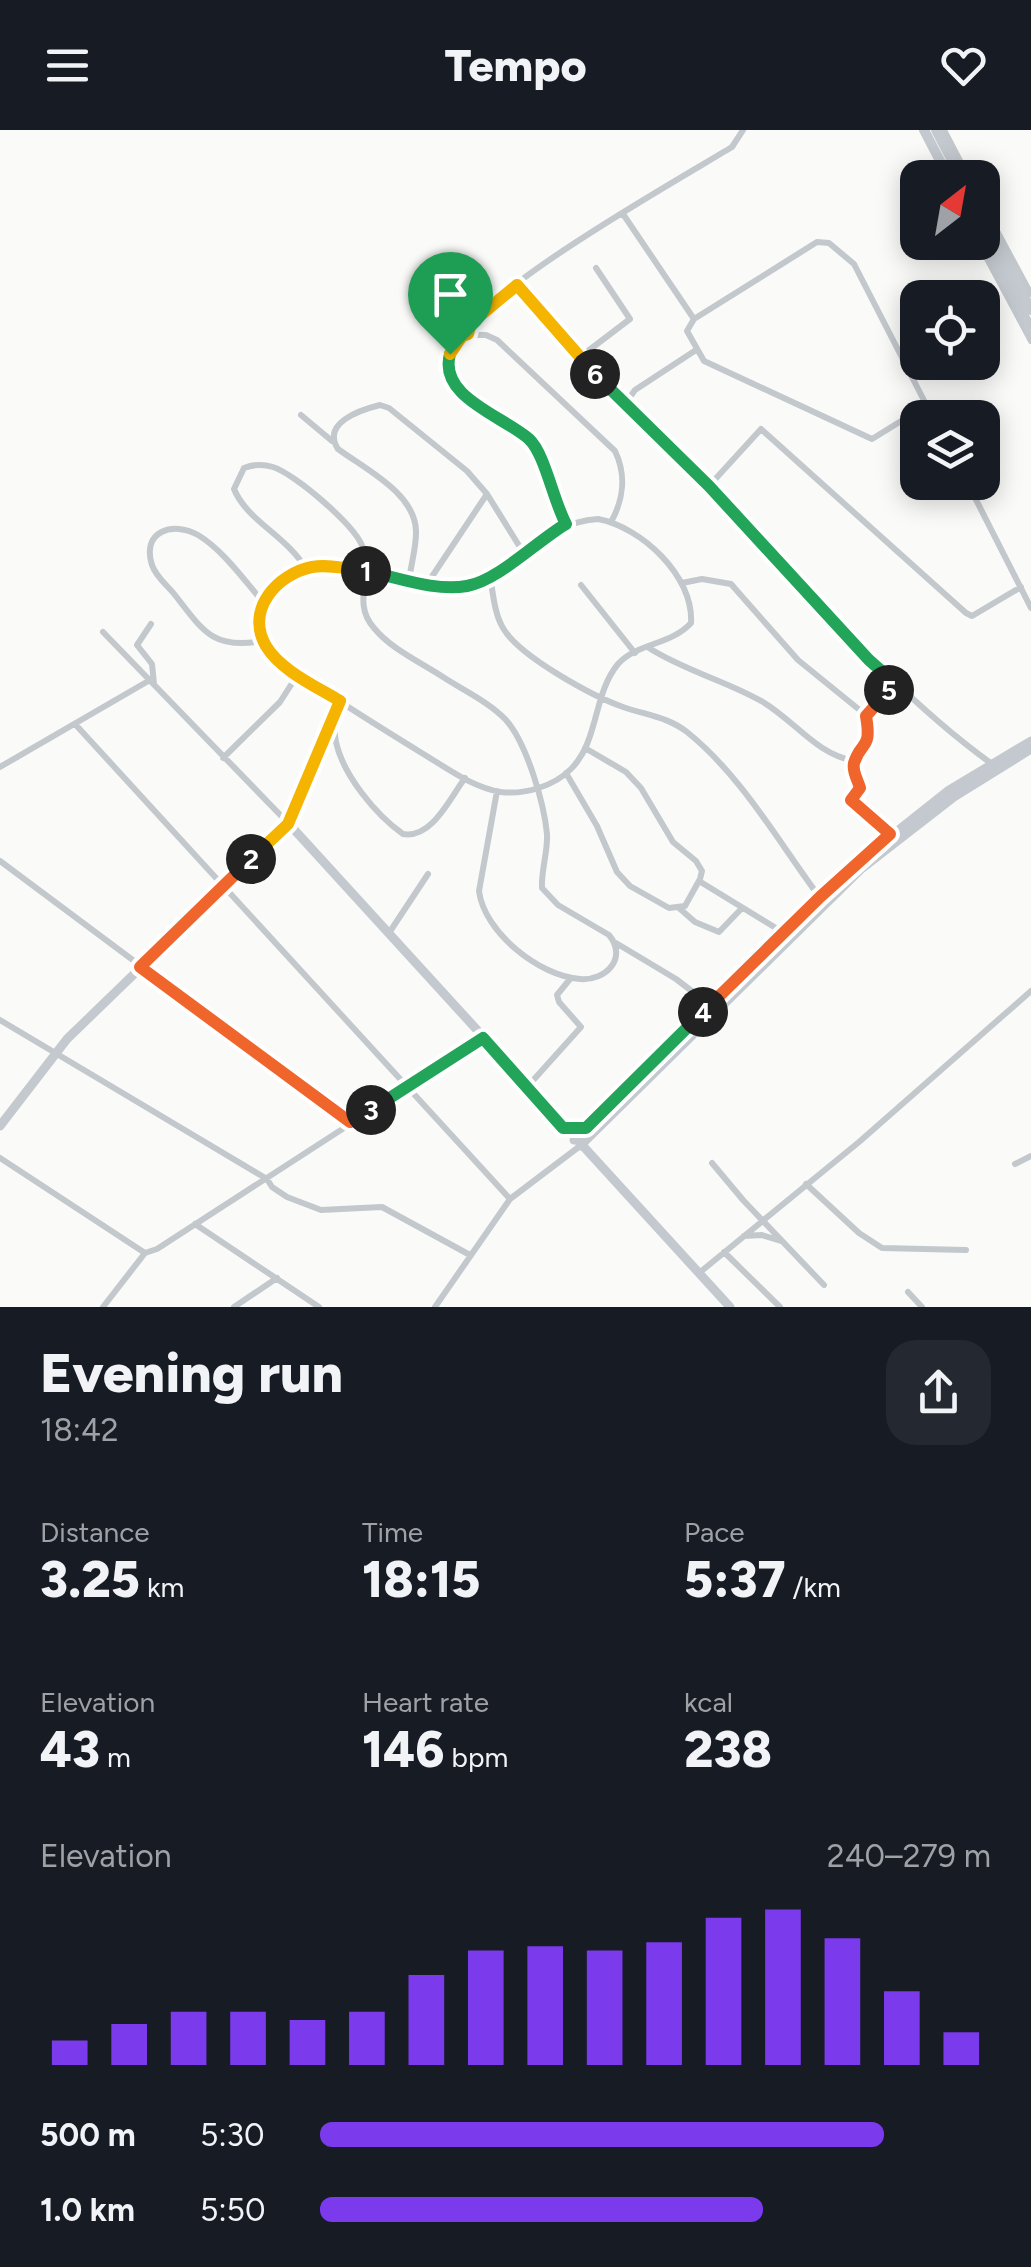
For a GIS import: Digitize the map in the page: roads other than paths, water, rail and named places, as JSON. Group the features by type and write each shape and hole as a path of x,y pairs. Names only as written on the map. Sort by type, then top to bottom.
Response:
{"main road":[{"path":"921,130 937,160"},
{"path":"936,130 952,160"},
{"path":"1000,252 1031,310"},
{"path":"991,260 1031,329"},
{"path":"577,1143 890,834 1031,740"},
{"path":"683,1038 710,1005 822,900 954,796 1031,750"},
{"path":"0,1126 54,1053 288,824 730,1307"},
{"path":"563,1128 589,1131"},
{"path":"589,1131 589,1156"}],"street":[{"path":"468,334 471,323 578,239 732,146 743,130"},
{"path":"944,130 960,160"},
{"path":"623,214 694,319"},
{"path":"1000,236 1031,294"},
{"path":"900,421 872,439 704,361 686,331 694,319 817,242 829,243 854,264 923,400"},
{"path":"990,260 1031,341"},
{"path":"580,357 630,319 596,268"},
{"path":"517,285 560,337 709,486 869,660 948,732 992,764"},
{"path":"566,524 543,470 540,451 528,438 466,396 450,379 450,354 462,336 486,334 498,340 615,450 623,490 611,522"},
{"path":"625,404 635,390 696,350"},
{"path":"333,442 338,424 349,416 380,405 389,408 467,471 524,552"},
{"path":"301,415 338,449 388,484 406,504 416,531 408,580"},
{"path":"709,486 760,429 966,613 972,616 1021,587"},
{"path":"306,569 295,550 239,501 234,489 244,468 253,464 279,469 347,524 364,548 362,608 373,628 506,720 525,753 547,833 541,882 544,892 710,1005"},
{"path":"428,584 486,494"},
{"path":"975,500 1031,608"},
{"path":"598,519 611,522 639,537 682,583 692,609 690,622 670,640 620,662 610,676 585,748 566,773 536,789 496,791 465,778 274,657 260,632 263,602 278,582 306,569 317,566 365,571 428,584 465,586 490,576 566,524 598,519"},
{"path":"263,602 198,536 172,527 161,529 154,537 150,549 156,574 205,633 227,642 264,641"},
{"path":"490,576 506,632 559,675 602,699 674,722 703,746 726,769 822,900"},
{"path":"682,583 702,579 732,584 798,660 866,716"},
{"path":"581,585 635,653"},
{"path":"151,624 137,645 152,664 152,683"},
{"path":"104,632 288,824 340,701"},
{"path":"649,648 760,700 836,757 854,760"},
{"path":"223,758 280,702 298,674"},
{"path":"0,767 152,683"},
{"path":"890,834 852,803 860,785 854,773 854,760 868,743 866,716 895,683"},
{"path":"334,720 336,742 360,789 403,834 420,834 429,826 465,778"},
{"path":"75,724 510,1200"},
{"path":"566,773 597,826 617,872 652,900 669,908 685,906 702,871 696,861 665,832 642,788 626,772 585,748"},
{"path":"496,791 480,873 480,905 497,934 523,954 571,978 589,979 610,969 618,955 616,943"},
{"path":"0,862 350,1122"},
{"path":"388,934 428,874"},
{"path":"699,882 784,934"},
{"path":"679,908 695,922 718,932 742,908"},
{"path":"527,1088 582,1027 557,995 571,978"},
{"path":"698,1273 962,1053 1031,990"},
{"path":"0,1020 266,1179 288,1198 321,1210 382,1208 470,1256"},
{"path":"103,1307 145,1253 483,1038"},
{"path":"435,1307 510,1200 577,1143"},
{"path":"1015,1164 1031,1156"},
{"path":"0,1158 145,1253"},
{"path":"712,1163 824,1285"},
{"path":"806,1184 882,1248 966,1250"},
{"path":"195,1224 319,1307"},
{"path":"743,1236 762,1234 782,1241"},
{"path":"724,1252 780,1307"},
{"path":"234,1307 278,1278"},
{"path":"908,1292 922,1307"}]}
